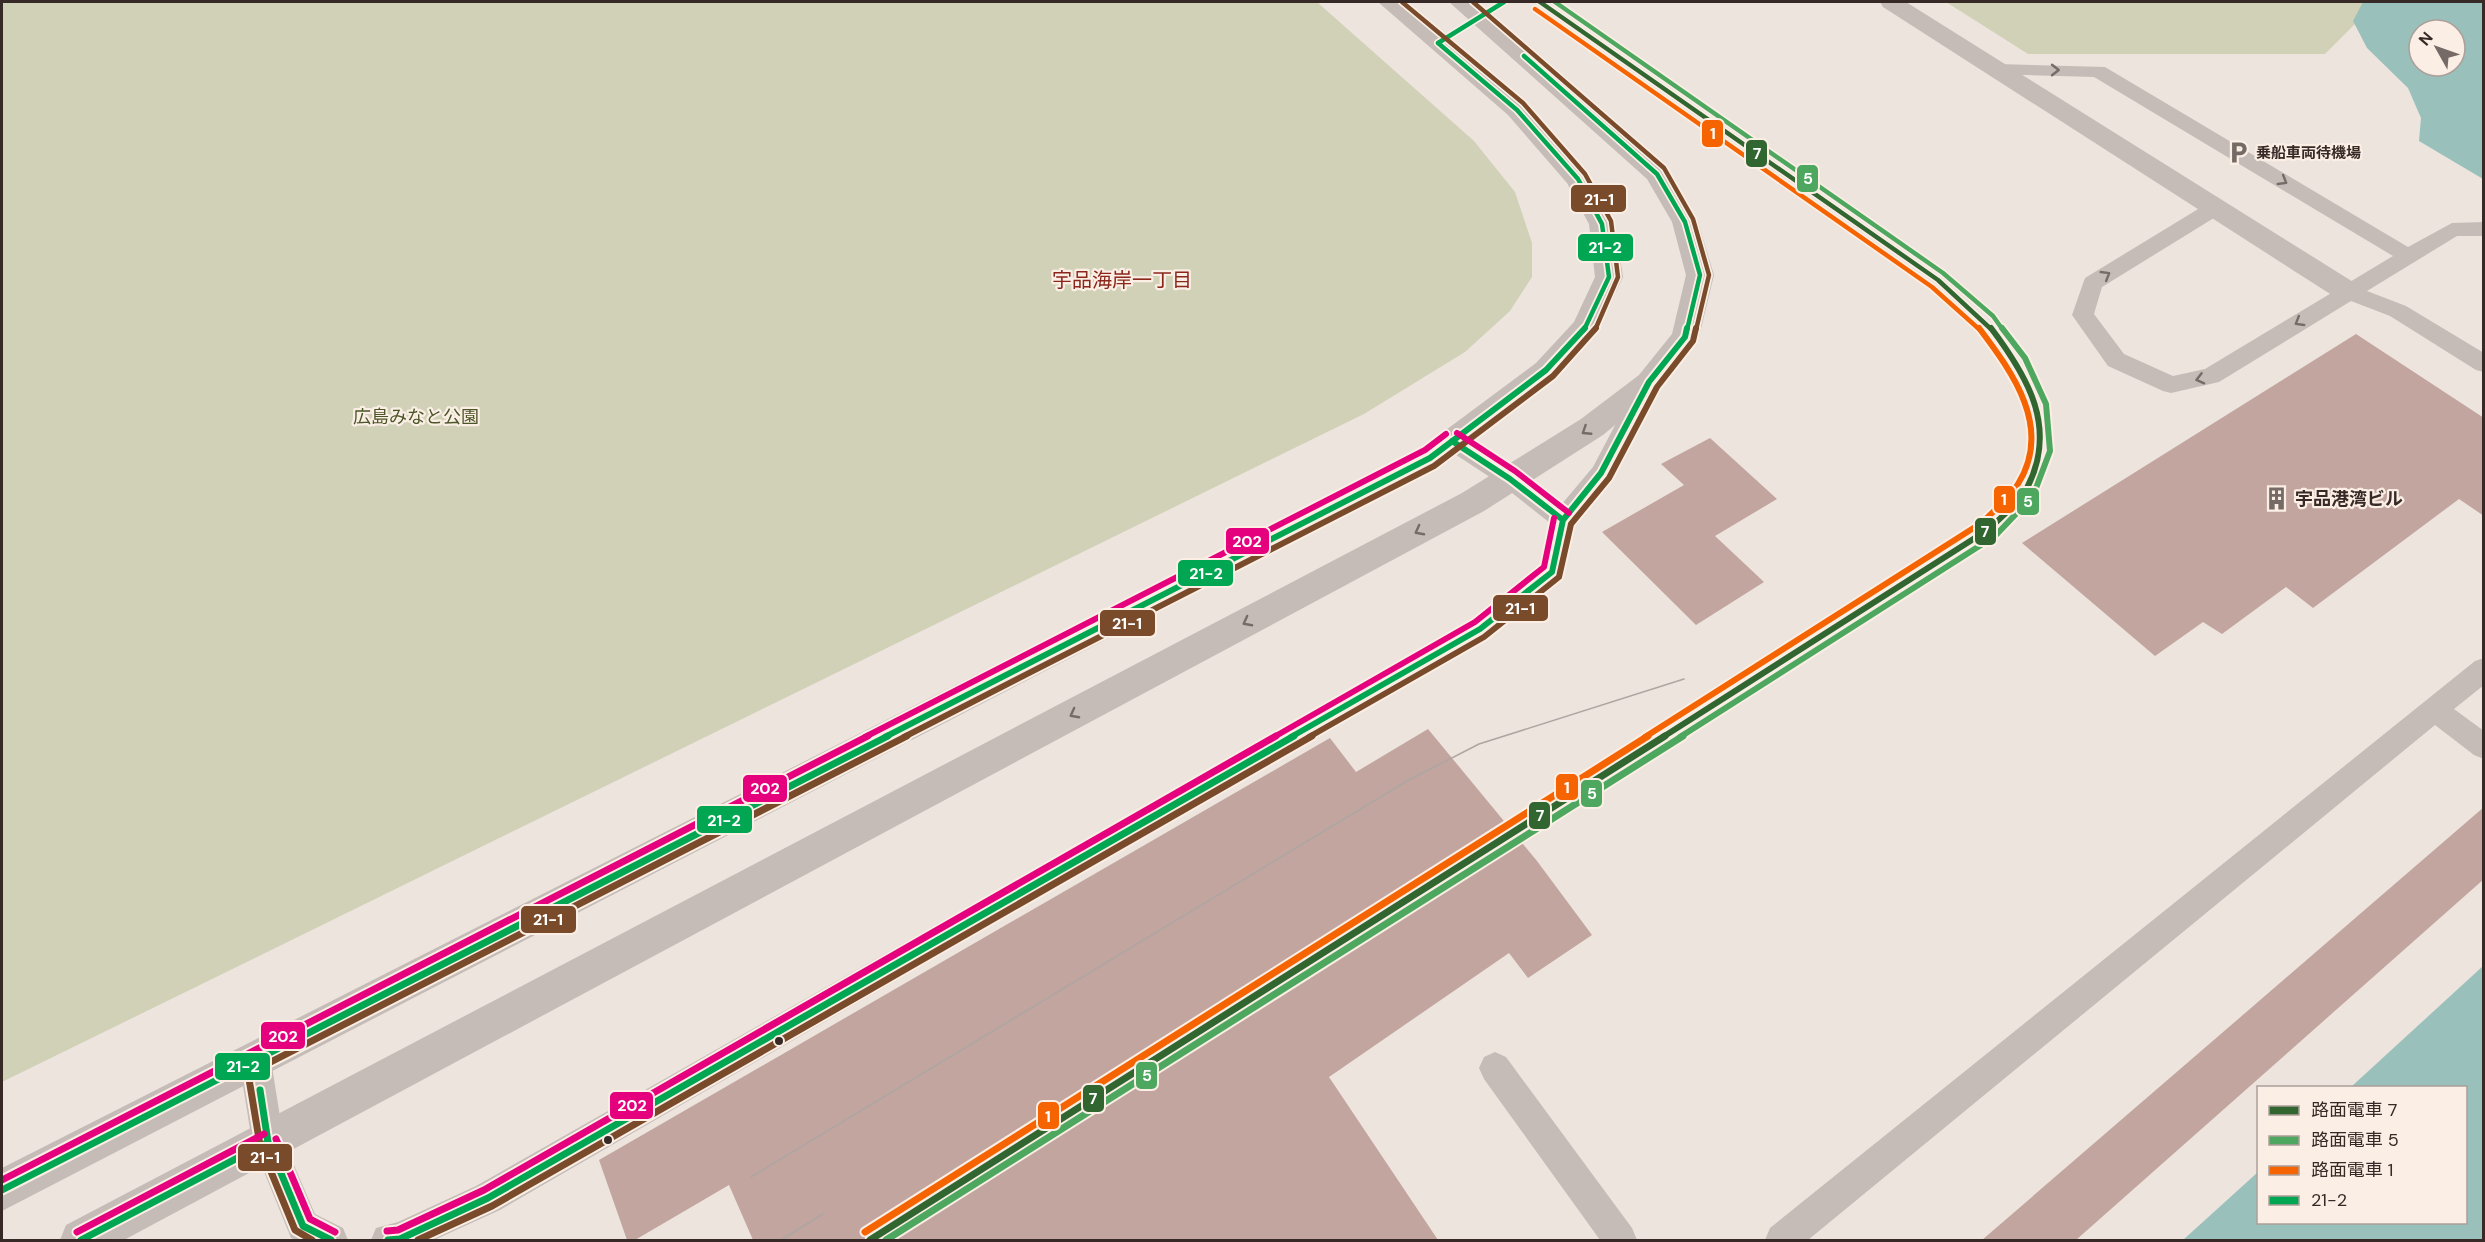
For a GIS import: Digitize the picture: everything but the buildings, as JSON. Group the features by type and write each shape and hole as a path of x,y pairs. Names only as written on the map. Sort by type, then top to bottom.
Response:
{"street":[{"path":"2,1190 1430,458 1546,370 1586,327 1609,277 1602,224 1578,179 1517,110 1389,2"},
{"path":"1438,43 1470,9 1503,2"},
{"path":"1891,2 2348,292"},
{"path":"81,1240 1473,502 1592,427 1649,382 1685,337 1700,275 1685,222 1657,174 1470,9"}],"lane":[{"path":"1997,70 2098,71 2408,256"},
{"path":"2215,208 2092,283 2083,315 2116,360 2171,386 2211,376 2408,256 2459,228 2484,229"},
{"path":"2348,292 2398,311 2484,364"},
{"path":"388,1240 400,1239 488,1198 1480,630 1552,572 1563,520 1601,473 1649,382"},
{"path":"1452,441 1510,479 1563,520"},
{"path":"1782,1240 2484,669"},
{"path":"2436,710 2484,747"},
{"path":"255,1060 268,1142 303,1226 331,1240"},
{"path":"1495,1068 1620,1240"}],"green space":[{"name":"広島みなと公園","path":"2,2 1317,2 1474,141 1515,192 1532,243 1532,277 1510,311 1465,352 1364,414 2,1082"},
{"path":"1946,2 2377,2 2325,54 2028,54"}],"water":[{"path":"2363,2 2483,2 2483,179 2419,141 2421,118 2408,88 2367,48 2353,21"},
{"path":"2483,966 2483,1240 2183,1240 2257,1173 2257,1224 2467,1224 2467,1086 2352,1086"}],"tram line":[{"name":"7","path":"870,1240 1927,570 1989,529 2026,490 2041,451 2037,407 2017,363 1986,322 1938,280 1540,2"},
{"name":"5","path":"886,1240 1932,578 1995,536 2033,496 2050,451 2046,404 2025,358 1993,316 1943,273 1555,2"},
{"name":"1","path":"865,1232 1922,562 1983,522 2018,485 2032,450 2028,409 2009,368 1979,328 1932,287 1535,9"},
{"path":"751,1177 1407,781 1479,744 1684,679"},
{"path":"781,1240 823,1214"}],"transit line":[{"name":"21-1","path":"259,1068 1434,466 1553,376 1594,332 1618,277 1611,221 1585,174 1523,103 1402,2"},
{"name":"21-1","path":"418,1240 492,1206 1484,637 1559,577 1571,524 1609,478 1657,387 1693,341 1709,275 1693,219 1664,168 1473,2"},
{"name":"21-2","path":"1438,43 1504,2"},
{"name":"21-2","path":"2,1190 1430,458 1546,370 1586,327 1609,277 1602,224 1578,179 1517,110 1438,43"},
{"name":"21-2","path":"388,1240 400,1239 488,1198 604,1132 1480,629 1552,572 1563,520 1601,473 1649,382 1685,337 1700,275 1685,222 1657,174 1524,56"},
{"name":"202","path":"1457,433 1515,471 1569,513"},
{"name":"202","path":"2,1180 1425,450 1446,434"},
{"name":"21-2","path":"1452,441 1510,479 1563,520"},
{"name":"202","path":"387,1231 398,1230 484,1190 1475,622 1544,567 1554,518"},
{"name":"21-1","path":"246,1061 260,1145 295,1230 312,1240"},
{"name":"21-2","path":"260,1090 268,1142 303,1226 331,1240"},
{"name":"202","path":"77,1232 264,1134"},
{"name":"202","path":"276,1139 310,1219 335,1232"},
{"name":"21-2","path":"81,1240 268,1142"}],"place":[{"name":"乗船車両待機場","path":"2238,153"},
{"name":"宇品港湾ビル","path":"2277,499"}],"district":[{"name":"宇品海岸一丁目","path":"1122,280"}]}
